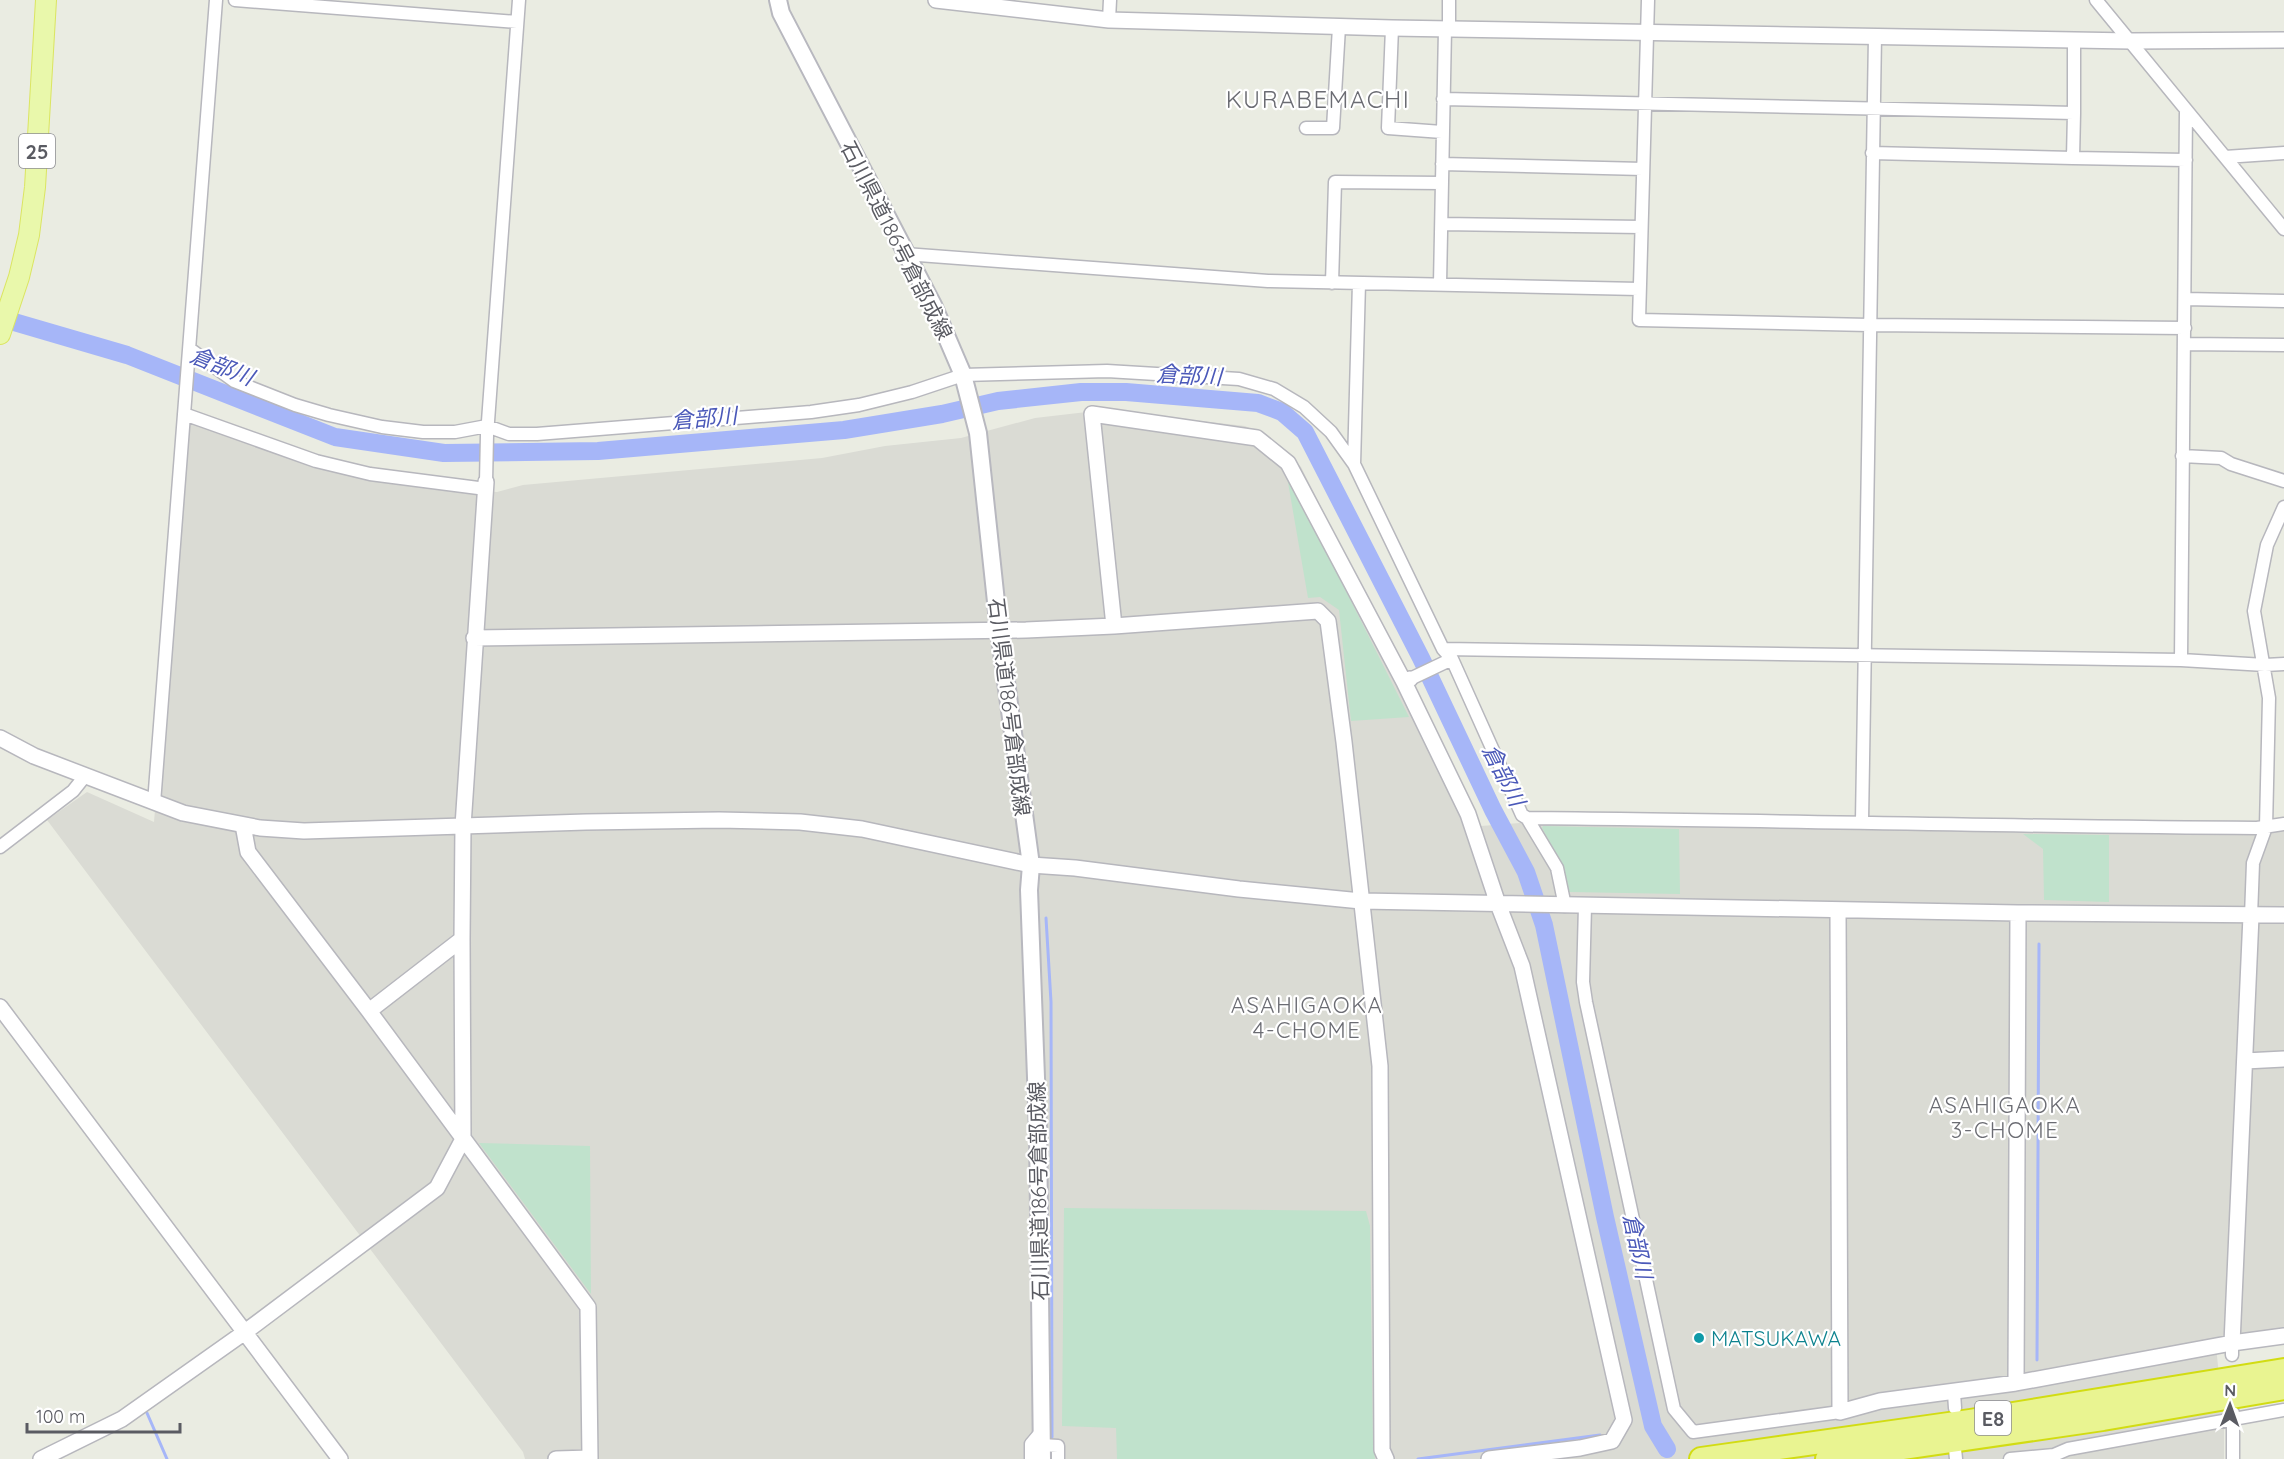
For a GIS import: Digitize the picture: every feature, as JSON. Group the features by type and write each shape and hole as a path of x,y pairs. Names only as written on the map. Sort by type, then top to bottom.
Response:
{"highway":[{"name":"E8","path":"1701,1459 1992,1418 2284,1370"},
{"name":"E8","path":"1827,1459 2103,1419 2284,1388"}],"main road":[{"name":"25","path":"0,334 12,300 29,236 34,197 46,0"},
{"name":"石川県道186号倉部成線","path":"778,0 781,13 933,305 963,377 978,434 999,630 1031,865 1029,890 1038,1131 1042,1445"}],"street":[{"path":"154,803 216,0"},
{"path":"235,0 517,22"},
{"path":"41,1459 122,1419 245,1332 437,1188 464,1139 463,826 486,485 487,430 519,0"},
{"path":"936,0 1109,20 1339,27 2131,41 2284,40"},
{"path":"1109,20 1110,0"},
{"path":"1440,284 1443,99 1449,0"},
{"path":"1648,0 1639,320 2185,328"},
{"path":"2096,0 2284,229"},
{"path":"1306,128 1334,128 1339,27"},
{"path":"1392,28 1388,128 1442,132"},
{"path":"1862,821 1875,36"},
{"path":"2073,158 2074,40"},
{"path":"1443,99 2074,113"},
{"path":"2181,660 2186,110"},
{"path":"1872,153 2186,160"},
{"path":"2225,157 2284,153"},
{"path":"1442,164 1643,169"},
{"path":"1332,283 1335,182 1442,183"},
{"path":"1442,224 1641,227"},
{"path":"905,254 1268,281 1639,289"},
{"path":"1354,464 1359,283"},
{"path":"2185,299 2284,301"},
{"path":"2185,344 2284,345"},
{"path":"190,351 234,381 295,405 382,428 423,432 487,430 509,434 537,434 811,412 859,405 963,377 1107,370 1239,379 1274,389 1304,407 1331,432 1354,464 1522,814 1527,818 1557,868 1560,905"},
{"path":"185,408 316,461 370,474 486,485"},
{"path":"1114,626 1092,414 1257,438 1288,463 1407,680 1468,814 1498,904 1522,966 1624,1420 1612,1441 1580,1448 1489,1459"},
{"path":"2182,456 2222,458 2230,464 2284,481"},
{"path":"2232,1349 2253,863 2266,827 2269,698 2254,612 2268,545 2284,507"},
{"path":"474,638 999,630 1114,626 1318,611 1328,621 1380,1066 1383,1450 1386,1459"},
{"path":"1443,649 2181,660 2284,664"},
{"path":"1407,680 1448,661"},
{"path":"0,738 34,756 183,813 243,825 304,831 719,819 800,822 862,830 1031,865 1361,901 2018,913 2284,915"},
{"path":"0,847 73,791 85,776"},
{"path":"1527,818 1862,821 2060,827 2266,827 2284,824"},
{"path":"243,825 248,852 588,1307 590,1458 556,1459"},
{"path":"1585,906 1583,982 1586,1002 1674,1408 1693,1432 1840,1412 1880,1401 1954,1400 2016,1383 2232,1349 2284,1336"},
{"path":"1838,910 1840,1412"},
{"path":"2016,1383 2018,913"},
{"path":"369,1011 462,939"},
{"path":"0,1007 340,1459"},
{"path":"2245,1061 2284,1059"},
{"path":"2010,1459 2057,1457 2068,1449 2233,1416 2284,1410"},
{"path":"2233,1416 2233,1459"},
{"path":"1031,1459 1031,1444 1058,1446 1058,1459"}],"shaded area":[{"path":"1104,410 1245,426 1281,446 1301,467 1481,826 1544,821 2175,834 2256,834 2284,830 2284,1330 2216,1346 2224,1426 2224,1459 525,1459 523,1452 47,820 87,792 154,822 187,422 280,455 386,483 497,492 523,485 822,458 885,446 961,438 1035,418"}],"green space":[{"path":"1286,471 1409,717 1351,721 1339,610 1320,597 1308,598"},
{"path":"1543,826 1679,829 1680,894 1569,892 1563,867"},
{"path":"2023,834 2109,835 2109,902 2044,900 2043,849"},
{"path":"479,1143 590,1146 591,1294"},
{"path":"1064,1208 1366,1211 1370,1226 1375,1459 1117,1459 1116,1428 1062,1426"}],"waterway":[{"name":"倉部川","path":"0,318 127,355 335,437 444,453 598,451 844,430 942,414 998,401 1081,392 1126,392 1258,403 1282,412 1305,432 1421,658 1493,810 1526,872 1544,925 1605,1217 1653,1426 1667,1449"},
{"path":"1046,918 1051,1002 1052,1437"},
{"path":"2037,1360 2039,944"},
{"path":"147,1413 167,1459"},
{"path":"1418,1459 1600,1435"}],"place":[{"name":"MATSUKAWA","path":"1699,1338"}],"district":[{"name":"KURABEMACHI","path":"1318,99"},
{"name":"ASAHIGAOKA 4-CHOME","path":"1307,1018"},
{"name":"ASAHIGAOKA 3-CHOME","path":"2005,1118"}]}
